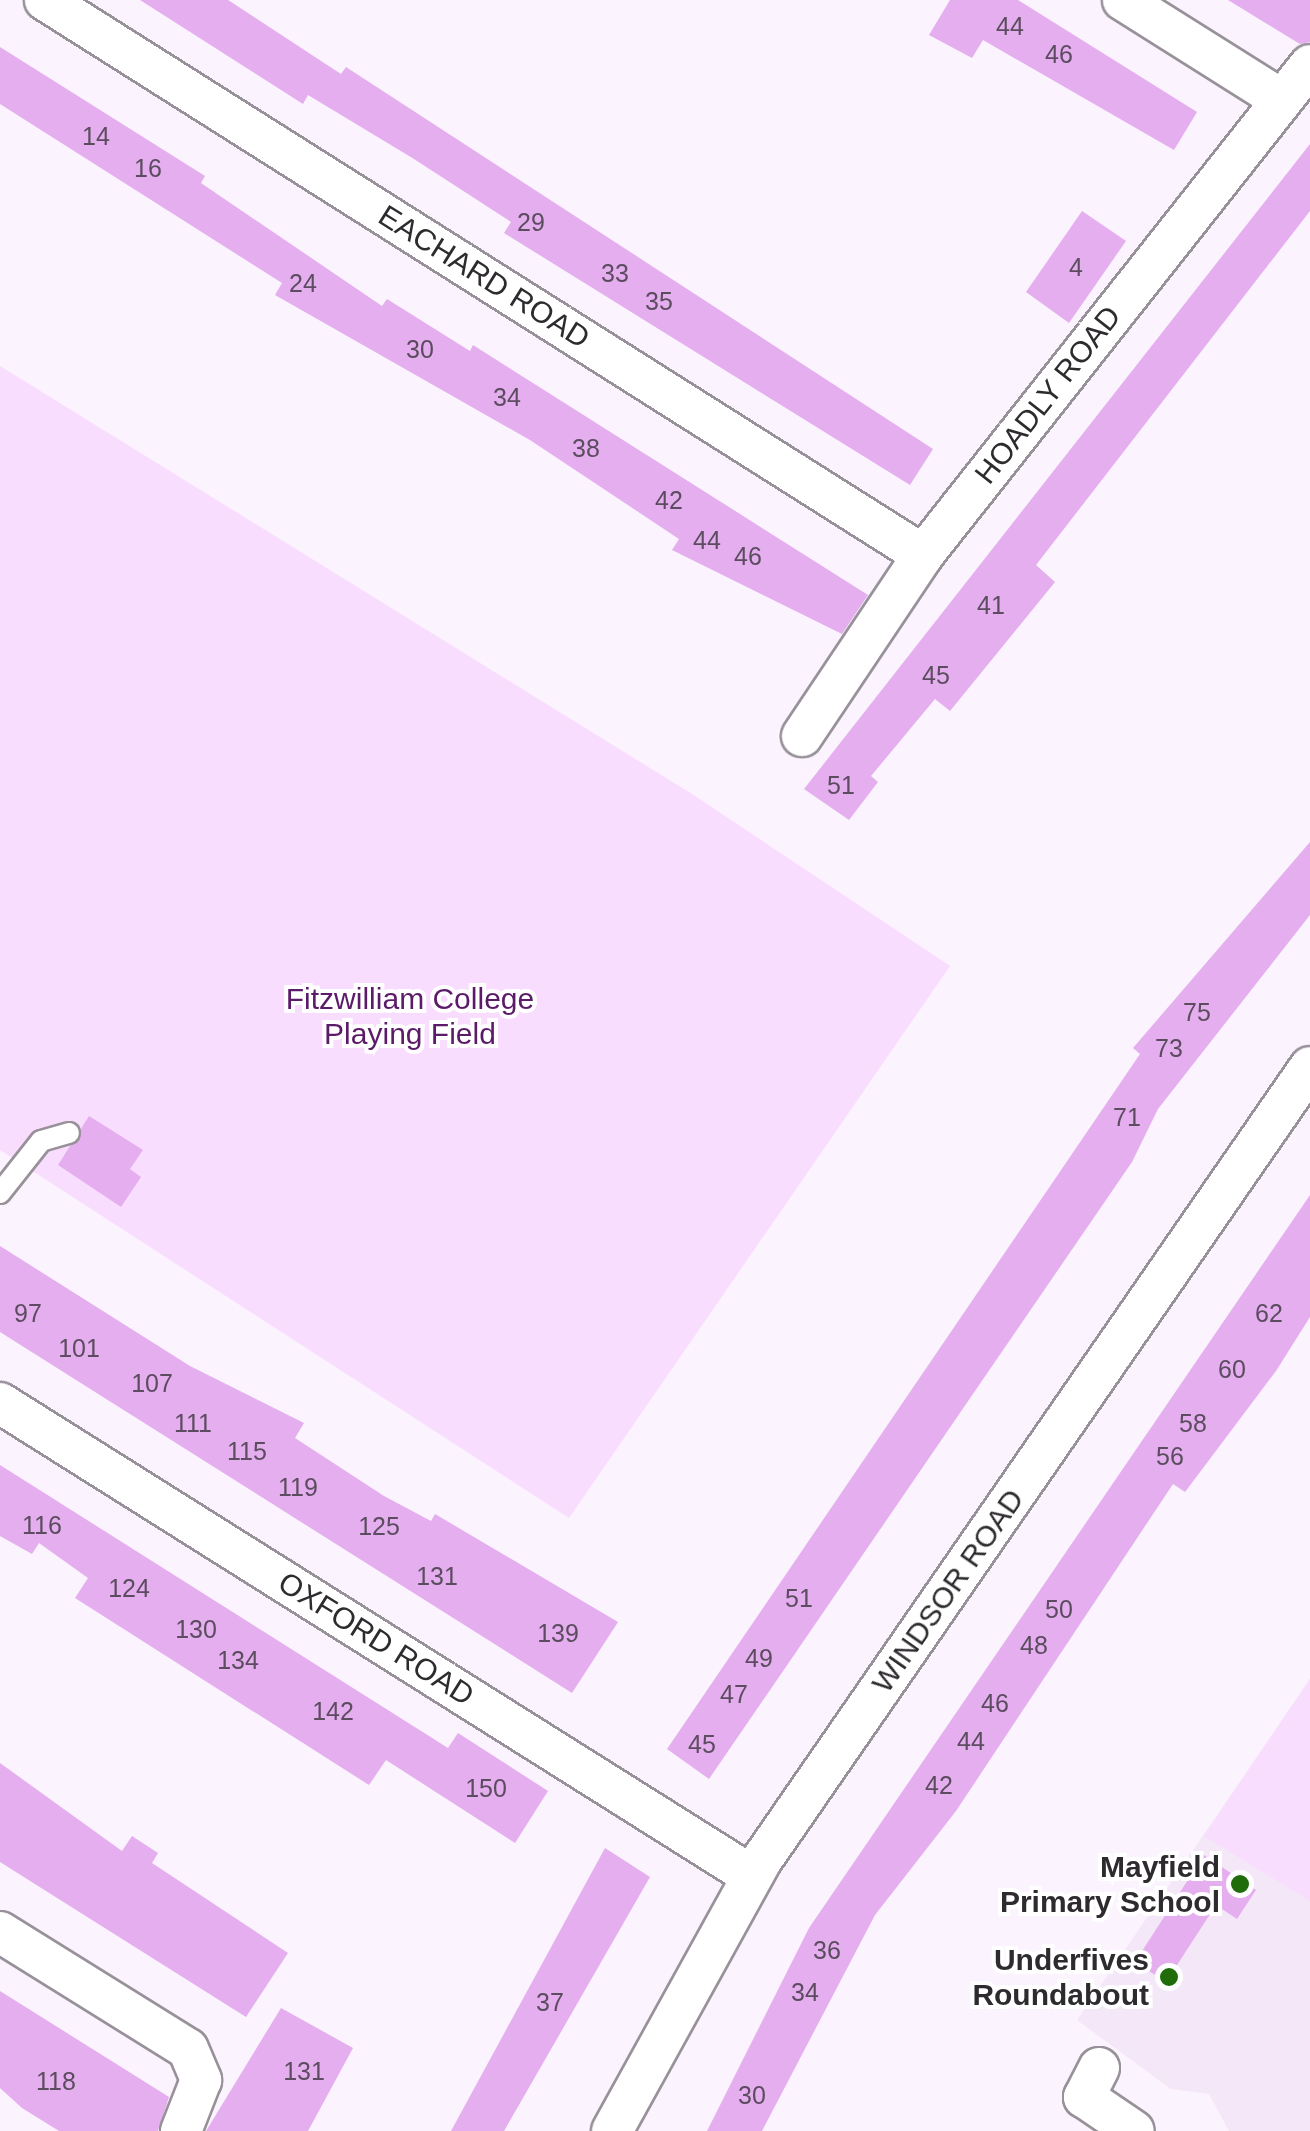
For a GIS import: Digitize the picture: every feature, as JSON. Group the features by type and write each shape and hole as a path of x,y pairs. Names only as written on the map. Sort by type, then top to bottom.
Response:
{"street":[{"name":"EACHARD ROAD","path":"45,0 923,554"},
{"path":"1123,0 1280,100"},
{"name":"HOADLY ROAD","path":"802,736 923,554 1310,65"},
{"name":"WINDSOR ROAD","path":"612,2131 752,1876 1310,1067"},
{"name":"OXFORD ROAD","path":"0,1403 752,1876"},
{"path":"0,1932 188,2049 200,2090 181,2131"},
{"path":"1099,2068 1084,2098 1134,2131"}],"lane":[{"path":"0,1194 40,1141 69,1133"}],"shaded area":[{"name":"Mayfield Primary School","path":"1310,1679 1310,2131 1229,2131 1209,2094 1171,2089 1077,2020"}],"green space":[{"name":"Fitzwilliam College Playing Field","path":"0,366 692,794 950,966 569,1518 0,1150"},
{"path":"1310,1679 1310,1901 1204,1836"}],"building":[{"path":"140,0 228,0 341,74 346,67 933,449 910,485 504,233 511,222 414,159 308,95 303,104"},
{"path":"950,0 1018,0 1197,112 1174,150 983,40 972,58 929,35"},
{"path":"1228,0 1310,0 1310,42 1300,44"},
{"path":"0,47 205,176 201,183 382,306 387,299 470,351 473,345 868,595 842,634 672,550 679,539 530,440 275,295 282,283 0,104"},
{"path":"1310,144 1310,211 1036,565 1055,582 950,711 935,699 871,776 878,782 849,820 804,789"},
{"path":"1082,211 1126,241 1069,323 1026,292"},
{"path":"1310,842 1310,915 1158,1109 1132,1162 709,1779 667,1749 1140,1054 1133,1048"},
{"path":"89,1116 143,1150 130,1169 141,1177 121,1207 58,1165"},
{"path":"1310,1195 1310,1317 1276,1371 1185,1492 1173,1484 956,1811 875,1915 762,2131 707,2131 809,1928"},
{"path":"0,1246 190,1366 304,1423 295,1438 384,1496 431,1521 435,1514 618,1622 572,1693 0,1332"},
{"path":"0,1465 448,1748 458,1733 548,1791 515,1843 386,1760 369,1785 75,1598 88,1578 39,1543 32,1554 0,1536"},
{"path":"0,1763 122,1851 132,1836 158,1853 152,1863 288,1953 246,2017 0,1862"},
{"path":"605,1848 650,1877 504,2131 451,2131"},
{"path":"1204,1855 1256,1890 1237,1919 1216,1905 1166,1982 1135,1962"},
{"path":"0,1991 169,2097 158,2131 59,2131 22,2108 0,2088"},
{"path":"281,2008 353,2048 308,2131 206,2131"}],"place":[{"name":"Mayfield Primary School","path":"1240,1884"},
{"name":"Underfives Roundabout","path":"1169,1977"}]}
